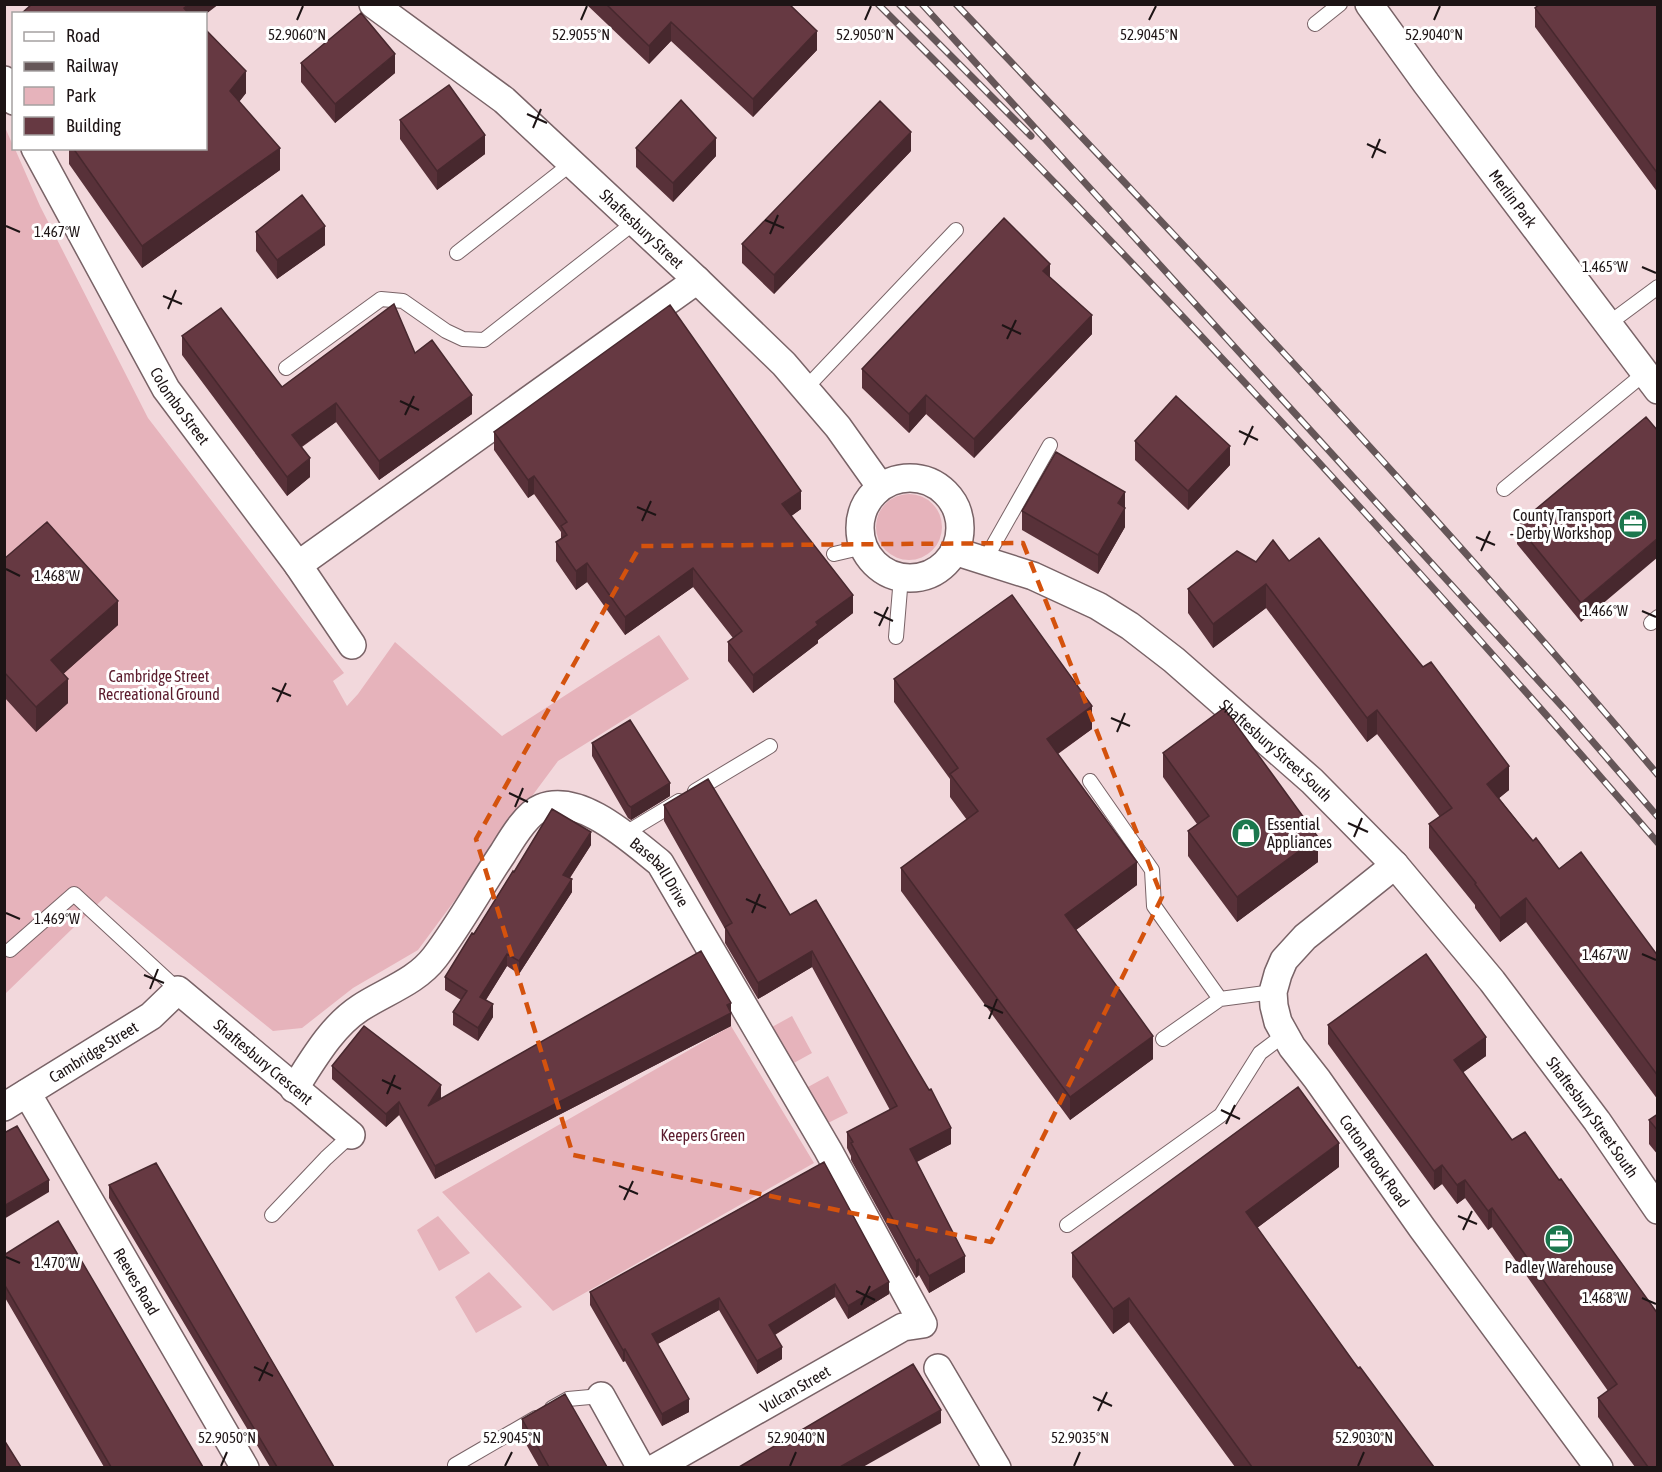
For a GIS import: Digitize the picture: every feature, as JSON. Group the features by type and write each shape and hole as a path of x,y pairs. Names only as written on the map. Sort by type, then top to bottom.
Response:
{"street":[{"name":"Shaftesbury Street","path":"373,4 504,100 697,280 784,364 838,427 880,486"},
{"name":"Merlin Park","path":"1369,4 1651,382"},
{"path":"4,80 12,97"},
{"name":"Colombo Street","path":"36,150 166,389 298,565 352,645"},
{"path":"298,565 697,280"},
{"path":"915,477 932,482 943,489 954,502 961,533 958,546 945,565 930,574 915,578 886,573 872,562 864,547 859,524 864,507 880,486 897,478 915,477"},
{"name":"Shaftesbury Street South","path":"954,551 1033,576 1098,606 1130,626 1174,660 1312,781 1395,865 1492,981 1597,1121 1658,1210"},
{"name":"Baseball Drive","path":"294,1089 320,1048 339,1026 359,1008 412,979 433,960 520,826 540,808 564,804 579,808 602,819 660,863 828,1150 913,1326"},
{"name":"Cotton Brook Road","path":"1395,865 1297,945 1280,966 1273,992 1274,1006 1284,1035 1422,1228 1599,1467"},
{"name":"Shaftesbury Crescent","path":"178,990 351,1135"},
{"name":"Cambridge Street","path":"16,1100 151,1016 178,990"},
{"name":"Reeves Road","path":"16,1100 245,1467"},
{"name":"Vulcan Street","path":"655,1467 913,1326"},
{"path":"938,1368 997,1467"},
{"path":"601,1396 641,1467"}],"lane":[{"path":"1315,24 1340,4"},
{"path":"457,253 572,163"},
{"path":"286,368 381,300 404,301 446,331 463,339 484,340 635,222"},
{"path":"805,389 956,230"},
{"path":"1608,324 1658,287"},
{"path":"1504,489 1651,382"},
{"path":"985,560 1050,445"},
{"path":"834,554 864,547"},
{"path":"896,637 901,577"},
{"path":"624,834 770,746"},
{"path":"1090,781 1152,870 1154,906 1220,999"},
{"path":"10,950 74,894 178,990"},
{"path":"1163,1039 1220,999 1273,992"},
{"path":"1067,1226 1221,1115 1260,1053 1284,1035"},
{"path":"272,1215 351,1135"},
{"path":"455,1465 568,1399 601,1396"}],"highlighted area":[{"path":"1023,543 1162,897 991,1242 573,1155 476,839 640,546"}],"green space":[{"name":"Cambridge Street Recreational Ground","path":"4,125 12,143 12,150 15,150 40,206 148,418 344,673 333,681 347,706 395,642 502,736 659,635 689,679 558,761 418,950 353,988 302,1028 273,1031 106,896 5,994"},
{"path":"909,494 922,497 932,504 939,514 942,527 939,540 932,550 922,557 909,560 896,557 886,550 879,540 876,527 879,514 886,504 896,497"},
{"path":"792,1016 812,1053 792,1064 772,1027"},
{"name":"Keepers Green","path":"731,1026 814,1163 553,1311 442,1192"},
{"path":"828,1076 848,1113 828,1123 808,1087"},
{"path":"438,1216 470,1253 439,1271 417,1230"},
{"path":"489,1272 522,1307 476,1333 455,1297"}],"building":[{"path":"32,4 189,4 184,8 187,12 23,12"},
{"path":"606,4 789,4 817,31 753,99 671,22 649,46"},
{"path":"1540,4 1658,4 1658,174 1535,8"},
{"path":"361,13 395,54 335,104 301,63"},
{"path":"207,31 246,71 230,91 280,148 142,246 74,150 207,150"},
{"path":"449,85 485,135 437,171 400,120"},
{"path":"681,100 716,138 673,183 636,148"},
{"path":"880,101 911,132 774,275 742,244"},
{"path":"302,195 325,226 277,260 256,232"},
{"path":"1004,218 1050,264 1043,271 1092,315 974,439 926,395 909,414 862,369"},
{"path":"394,304 415,353 432,340 472,395 379,461 336,403 292,435 310,458 287,477 182,336 221,308 282,387"},
{"path":"670,305 801,491 782,504 853,595 816,622 818,625 753,675 728,642 742,631 693,568 625,617 587,563 576,571 556,542 567,535 561,526 567,522 534,476 528,480 494,432"},
{"path":"1176,396 1230,446 1188,491 1135,441"},
{"path":"1646,417 1658,431 1658,538 1581,603 1517,525"},
{"path":"1056,452 1125,492 1118,503 1125,508 1098,555 1022,511"},
{"path":"47,522 118,601 51,660 68,679 36,707 4,672 4,559"},
{"path":"1319,538 1423,667 1431,662 1509,766 1487,784 1533,841 1536,838 1559,869 1581,852 1658,956 1658,1076 1526,898 1500,918 1476,883 1429,824 1452,808 1377,710 1367,718 1266,584 1213,624 1188,589 1237,551 1256,562 1273,540 1289,561"},
{"path":"1012,595 1092,706 1047,739 1137,862 1065,915 1153,1036 1070,1097 901,868 978,811 950,774 958,768 894,679"},
{"path":"1224,708 1318,837 1237,897 1188,831 1209,816 1163,753"},
{"path":"630,720 670,783 631,807 592,743"},
{"path":"708,779 790,915 816,900 929,1090 931,1089 951,1128 910,1149 965,1256 929,1276 919,1259 916,1261 847,1132 897,1106 812,951 758,983 725,927 732,923 664,805"},
{"path":"552,809 591,832 563,875 572,879 519,961 507,954 480,997 493,1004 478,1028 453,1012 467,991 445,977"},
{"path":"701,951 731,1003 727,1005 731,1013 435,1166 399,1102 386,1114 332,1066 364,1026 441,1085 428,1106"},
{"path":"1426,954 1486,1037 1454,1060 1512,1140 1525,1132 1658,1314 1658,1467 1648,1467 1598,1398 1617,1384 1492,1208 1488,1211 1465,1180 1457,1185 1442,1165 1434,1171 1328,1025"},
{"path":"1298,1087 1339,1143 1246,1212 1358,1368 1360,1367 1434,1467 1252,1467 1129,1298 1113,1309 1072,1253"},
{"path":"1658,1114 1658,1131 1649,1120"},
{"path":"17,1126 49,1180 4,1206 4,1133"},
{"path":"824,1162 889,1282 848,1306 835,1284 769,1325 782,1347 757,1361 719,1298 652,1334 689,1399 662,1414 590,1292"},
{"path":"156,1163 334,1467 277,1467 109,1185"},
{"path":"58,1221 203,1467 111,1467 4,1284 4,1255"},
{"path":"913,1364 941,1410 840,1467 739,1467"},
{"path":"565,1394 607,1467 549,1467 522,1419"},
{"path":"4,1440 21,1467 4,1467"}],"railway":[{"path":"878,4 1079,208 1276,416 1469,628 1658,843"},
{"path":"899,4 1031,136"},
{"path":"922,4 1568,713 1658,817"},
{"path":"956,4 1313,384 1487,578 1658,775"}],"place":[{"name":"County Transport - Derby Workshop","path":"1633,524"},
{"name":"Essential Appliances","path":"1246,833"},
{"name":"Padley Warehouse","path":"1559,1239"}]}
